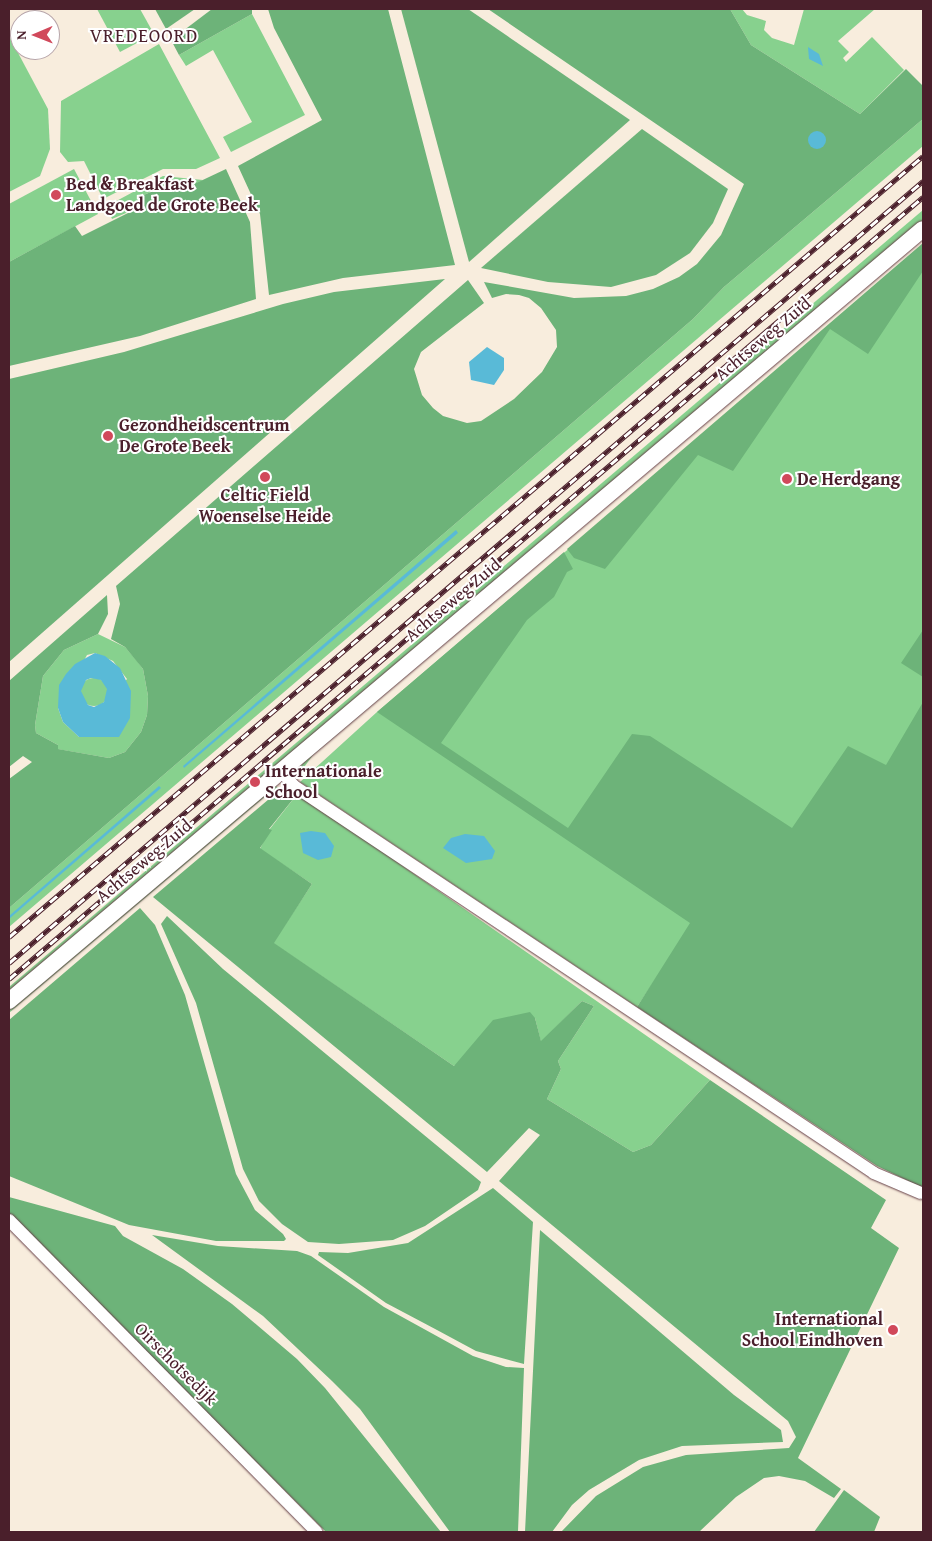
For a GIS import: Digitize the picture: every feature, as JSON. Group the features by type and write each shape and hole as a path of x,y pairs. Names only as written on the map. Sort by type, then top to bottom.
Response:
{"street":[{"name":"Achtseweg Zuid","path":"9,1001 923,229"},
{"path":"281,772 294,786 874,1173 921,1193"},
{"name":"Oirschotsedijk","path":"9,1220 317,1532"}],"green space":[{"path":"97,9 140,9 154,34 120,52"},
{"path":"155,9 195,9 166,29"},
{"path":"212,9 252,9 252,14 179,55 171,40"},
{"path":"268,9 388,9 455,265 343,278 269,295 260,214 238,166 322,120 274,28"},
{"path":"401,9 468,9 630,120 469,262"},
{"path":"488,9 730,9 751,45 860,114 906,69 923,86 923,119 724,287 693,319 9,908 9,779 32,762 23,756 9,767 9,681 107,595 108,614 98,634 64,650 43,676 35,725 36,733 58,745 58,749 109,758 125,752 141,732 147,715 148,696 143,669 125,647 111,639 120,604 116,586 468,280 484,303 421,352 414,369 422,395 433,408 443,416 467,423 481,421 514,399 542,372 557,347 556,330 541,308 529,298 519,295 506,294 492,298 484,282 574,298 626,296 653,289 679,277 697,264 721,235 744,184"},
{"path":"730,9 742,9 747,15 766,21 764,30 772,38 794,45 804,9 875,9 838,41 849,52 843,58 846,62 872,37 904,70 860,114 751,45"},
{"path":"252,14 305,115 231,152 223,137 252,122 213,50 186,66 179,55"},
{"path":"9,36 10,60 22,60 48,109 50,149 40,176 9,192"},
{"path":"159,44 220,158 196,169 163,169 103,199 84,161 68,162 60,152 61,101"},
{"path":"923,119 923,146 9,927 9,908 693,319 724,287"},
{"path":"642,129 728,189 713,223 690,253 656,275 611,287 548,282 481,268"},
{"path":"74,169 98,214 9,262 9,204"},
{"path":"226,169 250,222 256,299 140,336 9,366 9,262 75,226 82,236 140,207 141,196 166,186 190,186"},
{"path":"163,176 203,180 190,187 166,186 141,196 140,207 112,219 107,206"},
{"path":"923,210 923,221 9,993 9,987"},
{"path":"923,237 313,755 302,770 300,767 306,759"},
{"path":"923,243 923,271 868,354 830,329 733,471 698,455 605,569 574,558 567,549"},
{"name":"De Herdgang","path":"923,247 923,1136 678,945 637,1007 300,782 377,712"},
{"path":"445,279 9,662 9,379 124,352 283,304 334,292"},
{"path":"564,552 573,569 567,572 554,597 527,620 441,743 568,828 632,734 650,736 792,828 848,746 886,765 923,702 923,1188 877,1166 637,1007 690,923 377,712"},
{"path":"923,630 923,677 901,663"},
{"path":"98,634 125,647 143,669 148,696 147,715 141,732 125,752 109,758 57,749 58,745 36,733 35,725 43,676 64,650","holes":["95,653 113,661 127,679 79,737 63,722 58,708 87,655"]},
{"path":"94,678 104,682 108,692 104,702 94,706 84,702 80,692 84,682"},
{"path":"275,785 279,789 267,795 9,1013 9,1010"},
{"path":"293,790 298,793 269,829 272,830 260,848 312,884 274,943 454,1066 493,1020 530,1012 535,1018 541,1041 582,1001 594,1006 558,1061 561,1069 547,1099 633,1152 651,1145 710,1080 886,1200 871,1228 899,1248 798,1458 841,1489 834,1498 805,1481 779,1476 764,1478 736,1497 699,1532 561,1532 596,1496 643,1467 686,1455 789,1448 796,1437 788,1421 499,1181 540,1135 529,1128 487,1172 153,897 269,799"},
{"path":"298,793 710,1080 651,1145 633,1152 547,1099 561,1069 558,1061 594,1006 582,1001 541,1042 535,1018 454,1066 273,943 312,884 260,849 269,830"},
{"path":"140,908 155,925 185,995 236,1174 255,1210 283,1234 286,1239 284,1241 216,1241 129,1225 9,1176 9,1020"},
{"path":"167,916 223,969 481,1182 478,1190 425,1226 393,1240 339,1244 308,1242 282,1224 259,1201 243,1169 196,1003 161,924"},
{"path":"493,1188 533,1222 524,1364 476,1351 386,1303 318,1255 319,1252 348,1253 408,1243"},
{"path":"9,1197 115,1226 123,1236 183,1269 232,1304 297,1359 325,1388 441,1532 326,1532 9,1214"},
{"path":"540,1230 734,1395 781,1430 783,1442 682,1446 639,1460 589,1490 572,1505 552,1532 525,1532"},
{"path":"152,1235 218,1246 297,1251 311,1256 384,1307 473,1356 506,1367 524,1368 518,1532 450,1532 360,1409 332,1381 263,1316"},
{"path":"844,1490 880,1517 874,1532 814,1532"}],"water":[{"path":"808,47 819,54 823,66 809,59"},
{"path":"817,131 823,134 826,140 823,146 817,149 811,146 808,140 811,134"},
{"path":"487,347 504,358 504,370 494,385 471,380 469,362"},
{"path":"456,530 458,533 184,768 183,766"},
{"path":"95,653 105,656 120,668 131,691 130,718 119,737 79,737 63,722 58,708 59,685 75,664","holes":["91,678 101,680 107,689 104,702 94,707 88,705 81,691 86,680"]},
{"path":"159,786 161,788 9,919 9,916"},
{"path":"311,831 325,833 334,846 331,857 318,860 303,853 300,833"},
{"path":"465,834 484,836 495,851 492,859 466,863 443,848 451,838"}],"railway":[{"path":"9,937 923,156"},
{"path":"9,963 923,181"},
{"path":"9,979 923,197"}],"place":[{"name":"Bed & Breakfast Landgoed de Grote Beek","path":"56,195"},
{"name":"Gezondheidscentrum De Grote Beek","path":"108,436"},
{"name":"Celtic Field Woenselse Heide","path":"265,477"},
{"name":"De Herdgang","path":"787,479"},
{"name":"Internationale School","path":"255,782"},
{"name":"International School Eindhoven","path":"893,1330"}],"district":[{"name":"VREDEOORD","path":"144,36"}]}
